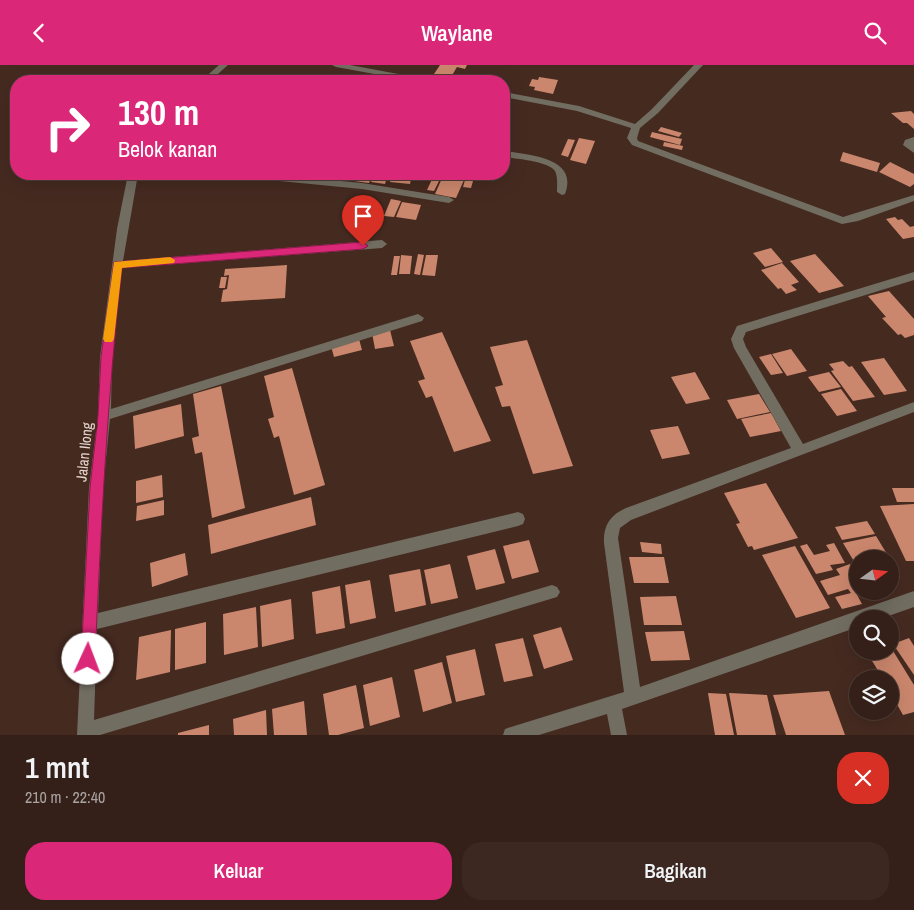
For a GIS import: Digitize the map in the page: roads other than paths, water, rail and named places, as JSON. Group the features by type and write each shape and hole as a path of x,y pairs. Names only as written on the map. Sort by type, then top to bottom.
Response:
{"street":[{"path":"212,75 224,65"},
{"path":"336,65 392,75"},
{"path":"699,65 655,111 636,127 632,138 635,143 842,221 912,201"},
{"path":"510,96 579,109 636,127"},
{"path":"914,140 908,142 908,145 914,150"},
{"path":"510,155 542,161 555,166 559,173 562,192"},
{"name":"Jalan Ilong","path":"85,733 96,488 104,416 106,357 117,265 132,180"},
{"path":"300,180 362,186 449,200"},
{"path":"117,265 382,244"},
{"path":"800,451 740,348 737,339 741,329 914,276"},
{"path":"104,416 418,317"},
{"path":"633,698 611,543 610,530 614,524 626,515 914,407"},
{"path":"90,623 518,519"},
{"path":"85,733 552,592"},
{"path":"883,610 914,599"},
{"path":"511,735 633,698 849,622"},
{"path":"613,704 619,735"}]}
